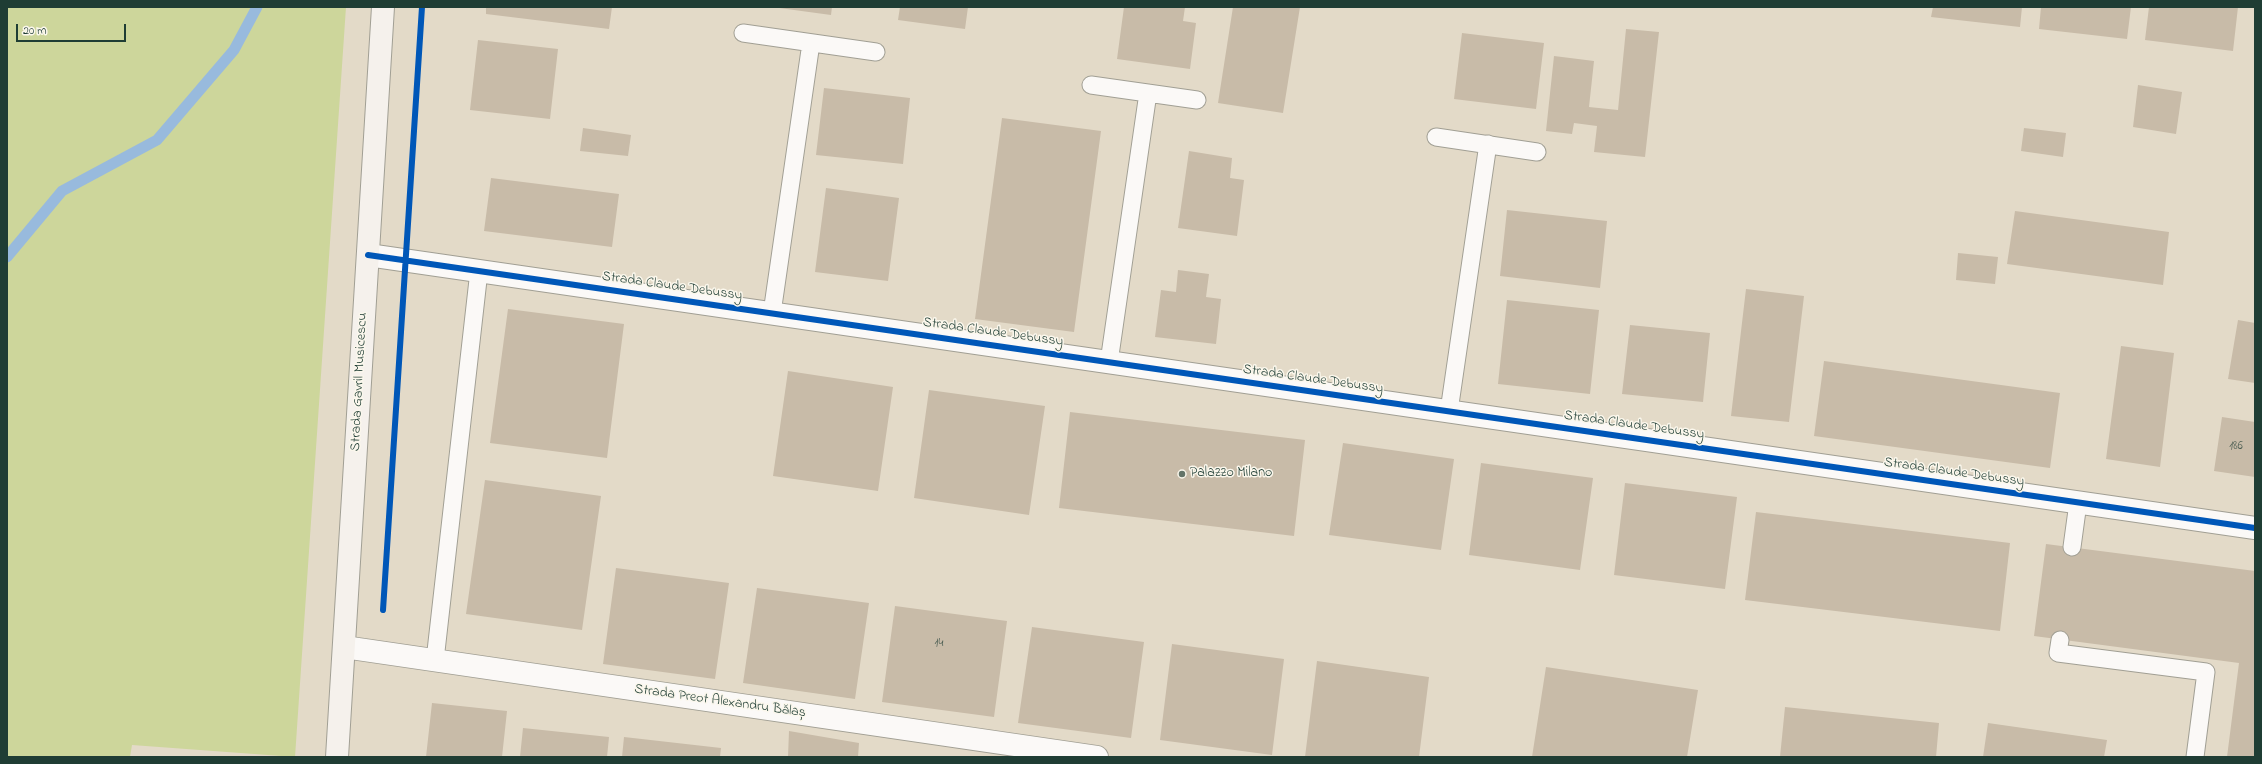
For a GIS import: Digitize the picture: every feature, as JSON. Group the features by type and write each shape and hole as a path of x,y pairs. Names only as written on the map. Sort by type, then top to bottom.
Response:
{"street":[{"name":"Strada Gavril Musicescu","path":"337,757 383,7"},
{"name":"Strada Claude Debussy","path":"368,255 2255,528"},
{"name":"Strada Preot Alexandru Bălaș","path":"344,647 1097,757"}],"lane":[{"path":"743,33 876,52"},
{"path":"772,313 812,43"},
{"path":"1090,85 1197,100"},
{"path":"1109,362 1148,93"},
{"path":"1436,137 1537,152"},
{"path":"1449,411 1488,144"},
{"path":"435,660 479,271"},
{"path":"2072,547 2078,503"},
{"path":"2060,640 2058,653 2206,672 2195,757"}],"green space":[{"path":"7,7 346,7 295,757 132,745 130,757 7,757"}],"building":[{"path":"486,7 612,7 609,29 486,14"},
{"path":"772,7 832,7 831,15"},
{"path":"900,7 968,7 965,29 898,20"},
{"path":"1124,7 1185,7 1183,21 1196,23 1190,69 1117,59"},
{"path":"1233,7 1300,7 1283,113 1218,103"},
{"path":"1933,7 2022,7 2020,27 1931,17"},
{"path":"2041,7 2131,7 2127,39 2039,29"},
{"path":"2149,7 2238,7 2233,51 2145,40"},
{"path":"1626,29 1659,32 1645,157 1594,152 1597,126 1574,123 1572,134 1546,131 1554,56 1594,61 1589,107 1618,110"},
{"path":"1462,33 1544,43 1536,109 1454,99"},
{"path":"478,40 558,49 550,119 470,110"},
{"path":"2138,85 2182,92 2176,134 2133,127"},
{"path":"824,88 910,98 903,164 816,155"},
{"path":"1002,118 1101,131 1074,332 975,319"},
{"path":"583,128 631,135 628,156 580,151"},
{"path":"2024,128 2066,133 2063,157 2021,151"},
{"path":"1189,151 1232,158 1230,178 1244,180 1237,236 1178,228"},
{"path":"491,178 619,194 612,247 484,231"},
{"path":"826,188 899,198 888,281 815,272"},
{"path":"1507,210 1607,221 1600,288 1500,276"},
{"path":"2015,211 2169,232 2163,285 2007,264"},
{"path":"1958,253 1998,257 1995,284 1956,280"},
{"path":"1178,270 1209,274 1206,297 1221,299 1216,344 1155,337 1161,290 1176,292"},
{"path":"1746,289 1804,296 1789,422 1731,416"},
{"path":"1507,300 1599,310 1590,394 1498,384"},
{"path":"508,309 624,324 607,458 490,443"},
{"path":"2238,320 2255,323 2255,383 2228,379"},
{"path":"1630,325 1710,333 1703,402 1622,394"},
{"path":"2121,346 2174,353 2160,467 2106,459"},
{"path":"1824,361 2060,393 2050,468 1814,436"},
{"path":"788,371 893,387 878,491 773,476"},
{"path":"929,390 1045,406 1029,515 914,498"},
{"name":"Palazzo Milano","path":"1070,412 1305,440 1294,536 1059,508"},
{"path":"2222,417 2255,422 2255,477 2214,471"},
{"path":"1343,443 1454,459 1441,550 1329,535"},
{"path":"1481,463 1593,478 1580,570 1469,555"},
{"path":"485,480 601,496 582,630 466,614"},
{"path":"1625,483 1737,497 1725,589 1614,575"},
{"path":"1756,512 2010,543 2000,631 1745,600"},
{"path":"2046,544 2255,571 2255,757 2227,757 2239,663 2034,636"},
{"path":"616,568 729,583 715,679 603,664"},
{"path":"757,588 869,603 855,699 743,683"},
{"path":"895,606 1007,621 994,717 882,702"},
{"path":"1032,627 1144,642 1131,738 1018,723"},
{"path":"1172,644 1284,659 1272,755 1160,740"},
{"path":"1317,661 1429,677 1419,757 1305,757"},
{"path":"1546,667 1698,690 1687,757 1532,757"},
{"path":"432,703 507,711 502,757 426,757"},
{"path":"1785,707 1939,723 1936,757 1780,757"},
{"path":"1988,723 2107,740 2104,757 1983,757"},
{"path":"523,728 609,737 607,757 520,757"},
{"path":"789,731 859,743 858,757 788,757"},
{"path":"624,737 721,748 720,757 622,757"}],"waterway":[{"path":"7,257 62,191 157,140 234,50 257,7"}],"cycle path":[{"path":"383,610 422,7"},
{"path":"368,255 2255,528"}],"place":[{"name":"Palazzo Milano","path":"1182,474"}]}
